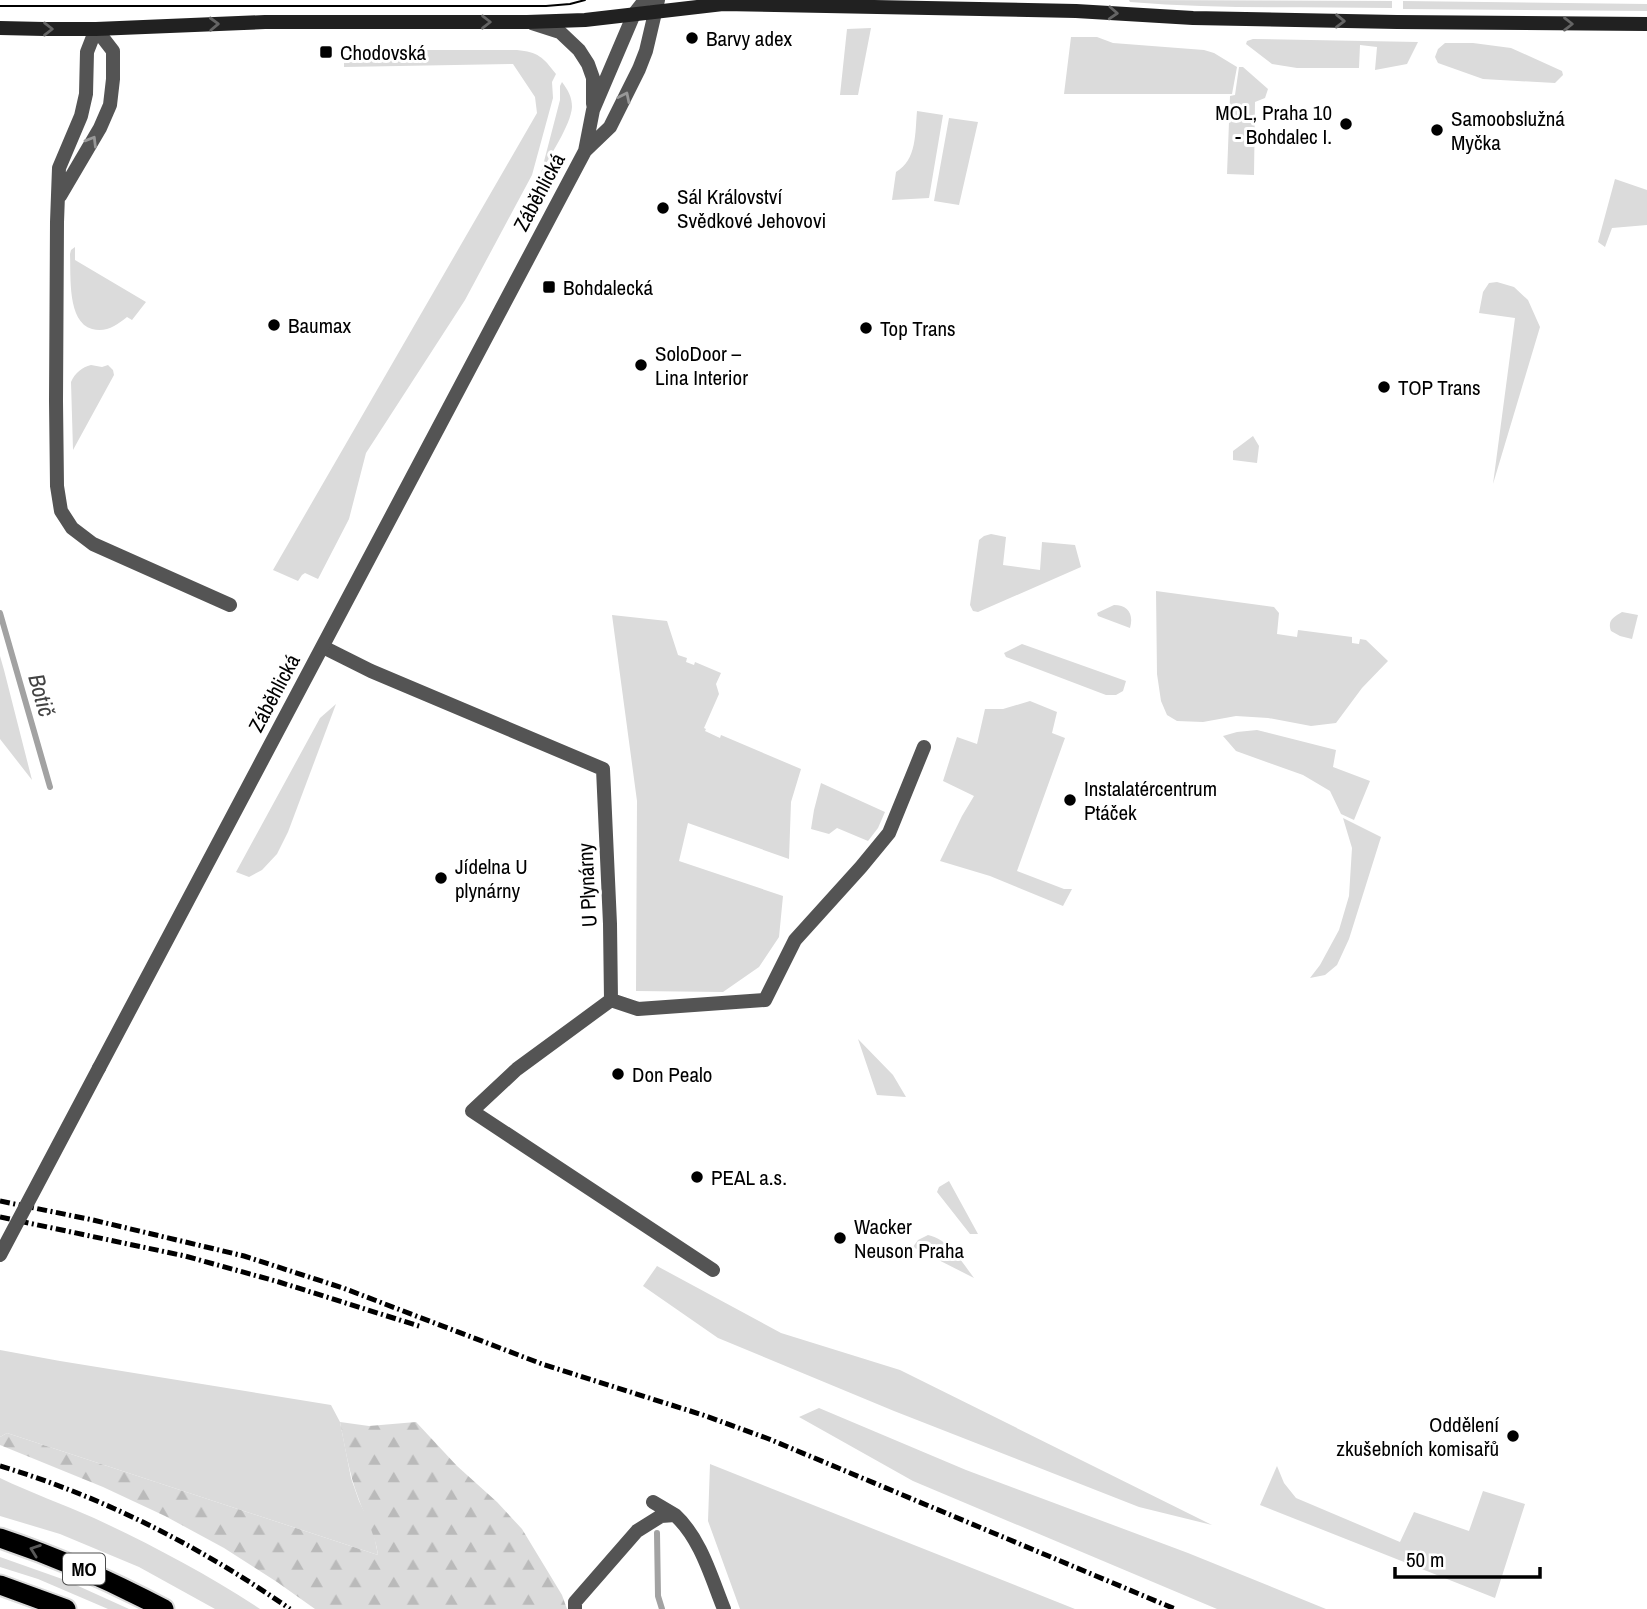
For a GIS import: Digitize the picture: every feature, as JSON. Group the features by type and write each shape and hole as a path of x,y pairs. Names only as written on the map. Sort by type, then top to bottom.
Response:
{"highway":[{"name":"MO","path":"0,1538 82,1569 164,1609"},
{"name":"MO","path":"0,1585 66,1609"}],"main road":[{"path":"0,28 96,29 265,22 527,22 634,14 658,5 723,4 1076,11 1220,19 1647,24"}],"street":[{"name":"Záběhlická","path":"0,1255 585,151 593,110 634,14 645,0"},
{"name":"Záběhlická","path":"585,151 610,127 646,51 658,5"},
{"path":"527,22 560,32 579,50 593,78 593,110"},
{"path":"57,200 100,128 110,105 113,51 96,29"},
{"path":"96,29 87,52 86,94 81,116 59,168 56,437 57,486 61,511 72,528 93,544 230,605"},
{"name":"U Plynárny","path":"323,647 372,671 603,769 611,1000"},
{"path":"713,1270 472,1111 517,1069 611,1000 638,1009 765,1000 794,940 889,833 924,747"},
{"path":"653,1502 685,1524 699,1549 724,1609"},
{"path":"575,1605 637,1531 661,1516 675,1515"}],"green space":[{"path":"1129,0 1392,1 1392,8 1195,6"},
{"path":"1403,1 1647,4 1647,11 1403,9"},
{"path":"871,28 858,95 840,95 847,29"},
{"path":"1071,37 1097,37 1113,43 1214,53 1237,67 1232,94 1064,94"},
{"path":"1253,39 1418,42 1407,64 1375,70 1377,47 1360,45 1359,68 1297,68 1272,64 1246,44"},
{"path":"1445,43 1473,43 1511,48 1562,71 1563,75 1555,83 1483,79 1438,63 1435,57 1438,49"},
{"path":"388,50 530,52 543,59 556,74 552,82 553,98 532,175 465,300 366,453 349,519 318,579 305,573 298,581 273,570 537,113 535,97 513,64 344,67 344,62 348,60"},
{"path":"1239,67 1243,67 1268,89 1265,98 1255,102 1254,175 1227,174 1230,96 1235,95"},
{"path":"562,82 571,100 571,114 541,173 560,100"},
{"path":"917,111 943,115 929,198 892,200 896,172 908,160 914,145"},
{"path":"949,118 978,122 959,205 934,201"},
{"path":"1615,179 1647,190 1647,225 1612,228 1605,247 1598,242"},
{"path":"75,247 75,260 146,302 132,320 127,317 111,328 102,330 84,325 74,308 72,297 70,254"},
{"path":"1497,282 1514,287 1528,300 1540,327 1493,484 1515,318 1479,313 1483,292 1489,283"},
{"path":"91,365 108,365 114,375 73,450 71,382 79,371"},
{"path":"1253,436 1259,446 1257,463 1233,460 1233,451"},
{"path":"991,534 1006,537 1003,565 1040,570 1042,542 1075,545 1081,567 978,612 973,611 970,605 979,540"},
{"path":"1156,591 1274,607 1279,613 1277,634 1297,637 1298,630 1352,637 1352,643 1359,644 1360,639 1366,640 1388,661 1362,688 1336,723 1311,726 1268,718 1236,716 1203,722 1177,721 1167,715 1161,701 1157,674"},
{"path":"1114,605 1129,611 1130,628 1098,616 1097,613"},
{"path":"1622,612 1638,615 1632,639 1611,631 1611,621"},
{"path":"612,615 667,621 678,655 687,658 686,662 694,665 695,662 721,673 716,684 719,694 705,731 720,738 721,735 801,769 791,802 789,859 688,823 679,861 783,896 779,937 759,967 723,992 636,991 637,801"},
{"path":"1022,644 1126,681 1123,691 1116,695 1106,695 1006,657 1004,653"},
{"path":"0,656 4,670 32,780 0,739"},
{"path":"1030,701 1057,712 1052,733 1065,738 1017,871 1064,889 1072,889 1063,906 990,876 940,861 974,796 943,781 957,737 977,744 985,709 1003,709"},
{"path":"336,704 288,832 277,854 262,870 249,877 236,872 320,718"},
{"path":"1257,730 1336,750 1333,767 1370,781 1354,820 1341,814 1330,791 1303,775 1236,751 1223,736"},
{"path":"821,783 885,812 868,841 837,828 829,834 811,829"},
{"path":"1343,818 1381,837 1349,939 1337,965 1325,975 1310,978 1339,930 1349,896 1352,848"},
{"path":"858,1039 893,1075 906,1097 877,1095"},
{"path":"949,1181 978,1234 970,1234 937,1192 939,1187"},
{"path":"928,1235 949,1246 974,1278 913,1247 918,1240"},
{"path":"657,1266 781,1333 900,1370 1212,1525 1139,1507 894,1411 718,1338 643,1286"},
{"path":"0,1350 331,1405 340,1422 351,1478 373,1530 378,1555 7,1433 0,1437"},
{"path":"819,1408 966,1470 1188,1553 1326,1609 1217,1609 913,1481 799,1417"},
{"path":"340,1422 369,1426 416,1422 522,1529 562,1595 567,1609 315,1609 224,1548 165,1516 103,1487 0,1445 0,1437 7,1433 378,1555 352,1479"},
{"path":"710,1464 1075,1609 740,1609 708,1521"},
{"path":"1277,1466 1284,1483 1296,1498 1400,1542 1414,1512 1469,1531 1483,1491 1525,1504 1495,1598 1260,1505"},
{"path":"0,1478 137,1539 260,1609 215,1609 139,1567 60,1534 0,1516"},
{"path":"0,1557 65,1580 129,1609 108,1609 38,1579 0,1567"}],"waterway":[{"name":"Botič","path":"0,613 50,787"},
{"path":"657,1533 658,1596 662,1609"}],"tram line":[{"path":"0,6 546,6 585,0"}],"railway":[{"path":"0,1201 244,1256 343,1288 542,1364 769,1439 1175,1609"},
{"path":"0,1217 185,1256 422,1327"},
{"path":"0,1466 77,1493 151,1526 222,1565 290,1609"}],"place":[{"name":"Barvy adex","path":"692,38"},
{"name":"Chodovská","path":"326,52"},
{"name":"MOL, Praha 10 - Bohdalec I.","path":"1346,124"},
{"name":"Samoobslužná Myčka","path":"1437,130"},
{"name":"Sál Království Svědkové Jehovovi","path":"663,208"},
{"name":"Bohdalecká","path":"549,287"},
{"name":"Baumax","path":"274,325"},
{"name":"Top Trans","path":"866,328"},
{"name":"SoloDoor – Lina Interior","path":"641,365"},
{"name":"TOP Trans","path":"1384,387"},
{"name":"Instalatércentrum Ptáček","path":"1070,800"},
{"name":"Jídelna U plynárny","path":"441,878"},
{"name":"Don Pealo","path":"618,1074"},
{"name":"PEAL a.s.","path":"697,1177"},
{"name":"Wacker Neuson Praha","path":"840,1238"},
{"name":"Oddělení zkušebních komisařů","path":"1513,1436"}]}
